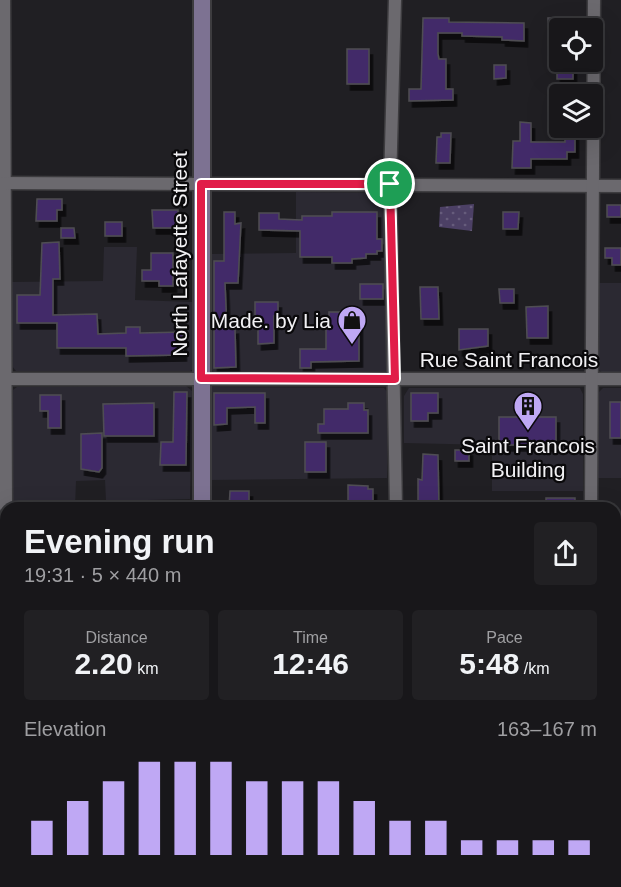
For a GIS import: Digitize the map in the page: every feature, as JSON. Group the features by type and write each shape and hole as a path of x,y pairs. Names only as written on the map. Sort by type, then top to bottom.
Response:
{"street":[{"path":"4,0 2,183 6,502"},
{"name":"North Lafayette Street","path":"202,0 202,502"},
{"path":"395,0 390,184 396,502"},
{"path":"591,502 594,0"},
{"path":"2,183 621,186"},
{"name":"Rue Saint Francois","path":"3,379 621,379"}],"shaded area":[{"path":"296,192 380,193 385,196 387,371 214,372 209,368 210,254 296,253"},
{"path":"474,204 472,231 439,227 440,207"},
{"path":"104,247 137,247 135,300 193,302 193,369 190,371 16,371 12,366 11,282 103,281"},
{"path":"599,283 621,283 621,373 603,373 598,369"},
{"path":"186,386 192,391 190,499 106,501 105,480 76,481 75,502 12,502 13,390 17,387"},
{"path":"212,387 384,388 388,393 387,478 209,480 209,389"},
{"path":"409,388 580,388 583,394 583,491 492,491 492,445 404,443 404,396"},
{"path":"603,388 621,388 621,478 597,478 598,393"}],"building":[{"path":"423,18 449,18 449,22 524,23 524,41 502,40 502,37 462,36 462,33 438,33 439,59 446,59 446,89 453,89 453,100 409,101 409,89 421,89"},
{"path":"347,49 369,49 369,84 347,84"},
{"path":"494,65 506,65 506,78 494,79"},
{"path":"557,72 573,72 573,79 557,79"},
{"path":"520,122 531,123 531,142 565,142 565,138 575,138 575,152 567,152 567,159 531,159 531,168 512,168 513,141 520,141"},
{"path":"441,133 451,133 450,163 436,163 437,137 441,137"},
{"path":"37,199 62,199 62,210 57,210 57,221 36,221"},
{"path":"607,205 621,205 621,217 607,217"},
{"path":"152,210 178,210 178,228 153,228"},
{"path":"224,212 235,212 235,224 241,223 238,283 225,283 227,329 235,328 236,367 214,368 214,261 224,261"},
{"path":"332,212 377,212 377,239 382,239 382,251 377,251 377,254 366,254 366,258 352,259 352,263 332,263 332,257 300,257 300,231 259,230 259,213 279,213 279,219 302,220 302,216 332,216"},
{"path":"503,212 519,212 518,229 503,229"},
{"path":"105,222 122,222 122,236 105,236"},
{"path":"61,228 74,228 75,238 61,238"},
{"path":"59,242 60,279 53,279 53,315 97,314 98,334 126,333 126,327 140,327 140,333 183,332 183,355 126,356 126,348 57,348 57,323 17,323 17,295 40,295 42,243"},
{"path":"605,248 621,248 621,265 612,265 612,258 605,258"},
{"path":"151,253 173,253 173,286 159,286 159,281 142,281 142,270 151,270"},
{"path":"360,284 383,284 383,299 360,299"},
{"path":"420,287 438,287 439,319 421,319"},
{"path":"499,289 514,289 514,303 500,303"},
{"path":"255,302 278,302 278,316 274,316 274,343 258,344 258,317 255,317"},
{"path":"548,306 548,338 527,338 526,307"},
{"path":"329,312 341,312 341,324 359,324 359,361 311,362 311,368 300,368 300,349 326,349 326,318 329,318"},
{"path":"459,329 488,329 488,346 459,350"},
{"path":"174,392 187,392 186,465 160,465 161,442 173,442"},
{"path":"214,393 265,393 265,423 255,423 255,407 227,408 227,424 214,425"},
{"path":"411,393 438,393 438,413 428,413 428,421 411,421"},
{"path":"40,395 61,395 61,428 48,428 48,411 40,411"},
{"path":"610,402 621,402 621,438 610,438"},
{"path":"154,403 154,436 104,436 103,404"},
{"path":"348,403 364,403 364,410 368,410 368,433 318,433 318,424 324,424 324,409 348,409"},
{"name":"Saint Francois Building","path":"499,417 556,417 556,445 499,445"},
{"path":"102,433 102,468 99,472 81,469 81,434"},
{"path":"305,442 326,442 326,472 305,472"},
{"path":"455,450 469,450 469,461 455,461"},
{"path":"423,454 438,455 439,502 418,502 418,479 422,480"},
{"path":"348,485 368,486 368,489 373,489 373,502 348,502"},
{"path":"230,491 249,491 249,502 229,502"},
{"path":"546,498 575,498 575,502 546,502"}],"place":[{"name":"Made. by Lia","path":"352,346"},
{"name":"Saint Francois Building","path":"528,432"}],"route":[{"path":"201,184 390,184 395,379 201,378 201,184"}]}
